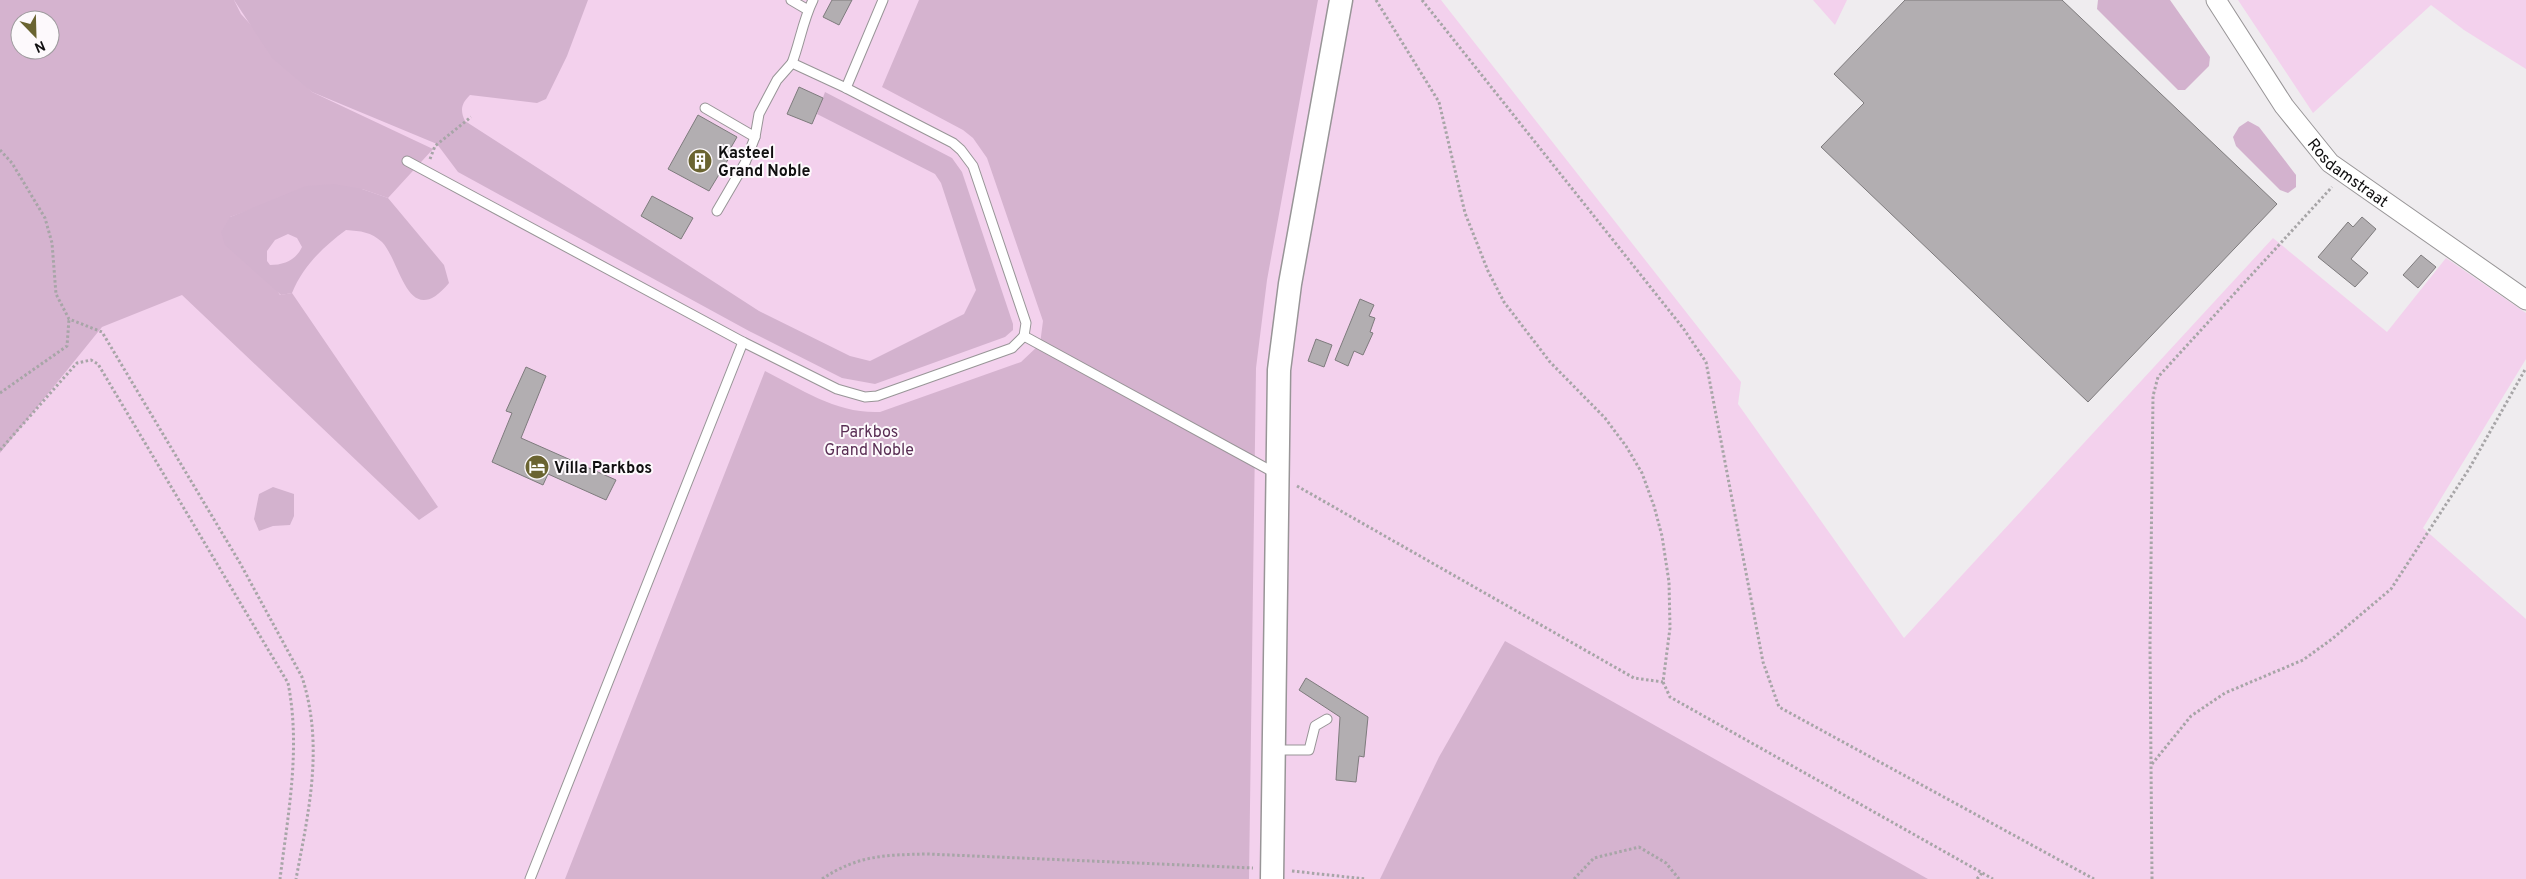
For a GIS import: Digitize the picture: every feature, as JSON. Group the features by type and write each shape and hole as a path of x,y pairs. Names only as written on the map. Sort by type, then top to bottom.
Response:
{"street":[{"path":"1272,874 1279,370 1290,284 1341,0"},
{"name":"Rosdamstraat","path":"2216,0 2284,106 2330,163 2526,300"}],"lane":[{"path":"791,0 808,10"},
{"path":"717,211 745,163 755,137 759,114 777,80 792,63 808,10 813,0"},
{"path":"846,88 883,0"},
{"path":"408,161 743,342 837,389 865,396 877,396 1012,348 1024,336 1026,323 973,166 953,143 846,88 792,63"},
{"path":"705,108 755,137"},
{"path":"1024,336 1278,474"},
{"path":"530,879 743,342"},
{"path":"1273,750 1309,750 1315,726 1327,719"}],"path":[{"path":"1376,0 1439,102 1465,213 1488,271 1504,302 1550,362 1605,418 1626,446 1642,473 1660,528 1669,582 1670,628 1663,682 1670,697 1993,879"},
{"path":"1422,0 1683,328 1706,362 1763,662 1779,706 2094,879"},
{"path":"435,146 471,118"},
{"path":"0,150 12,163 44,218 52,243 56,294 69,319 67,346 0,393"},
{"path":"2152,879 2150,636 2153,396 2158,377 2345,173"},
{"path":"69,319 102,332 240,564 302,677 308,697 314,746 313,782 296,879"},
{"path":"0,450 78,363 91,360 98,364 288,683 294,731 294,762 280,879"},
{"path":"2152,764 2191,716 2225,693 2303,660 2332,640 2392,589 2468,469 2526,368"},
{"path":"1278,474 1634,678 1663,682"},
{"path":"1574,879 1594,858 1639,848 1666,863 1679,879"},
{"path":"822,879 861,859 880,855 927,854 1366,879"},
{"path":"1977,879 1982,873"}],"green space":[{"name":"Parkbos Grand Noble","path":"0,0 1441,0 1741,382 1738,404 1904,638 2273,238 2387,332 2446,258 2526,313 2526,359 2423,528 2526,619 2526,879 0,879"},
{"path":"0,0 234,0 241,14 312,92 433,149 388,198 362,189 274,201 230,217 280,295 292,293 438,507 419,520 182,295 102,327 0,453"},
{"path":"919,0 1318,0 1267,280 1256,368 1249,879 565,879 765,371 835,405 865,412 880,412 1021,362 1040,344 1043,321 987,158 973,138 963,130 882,87"},
{"path":"1813,0 1847,0 1835,25"},
{"path":"2238,0 2526,0 2526,69 2464,30 2431,5 2313,113"},
{"path":"1505,641 1928,879 1380,879 1439,757"}],"shaded area":[{"path":"234,0 588,0 567,56 546,99 537,103 470,95 462,107 465,121 759,311 850,356 870,361 964,314 976,290 941,183 935,174 817,114 825,92 952,158 962,172 1013,324 1013,330 1005,337 875,384 842,378 749,331 458,172 437,144 312,92 272,58"},
{"path":"2098,0 2170,0 2210,57 2209,66 2185,90 2178,90 2097,9"},
{"path":"2248,121 2259,127 2296,175 2296,187 2288,193 2280,190 2236,146 2233,137 2239,127"},
{"path":"334,184 362,189 388,198 444,265 449,283 435,296 424,300 415,297 407,288 382,242 366,233 346,230 314,258 302,274 292,293 281,295 225,245 221,232 230,217 306,186","holes":["288,234 297,238 302,247 299,252 285,263 270,265 267,261 267,251 275,240"]},
{"path":"273,487 294,494 294,516 290,525 273,526 259,531 254,519 259,494"}],"building":[{"path":"832,0 852,0 839,25 823,17"},
{"path":"1905,0 2062,0 2277,204 2088,402 1821,147 1864,103 1834,74"},
{"path":"799,87 823,98 812,124 787,114"},
{"name":"Kasteel Grand Noble","path":"698,115 737,137 729,151 732,153 709,191 668,169"},
{"path":"652,196 693,218 681,239 641,216"},
{"path":"2362,217 2376,229 2351,259 2368,273 2355,287 2318,257 2348,222 2353,227"},
{"path":"2421,255 2436,267 2418,288 2403,275"},
{"path":"1360,299 1374,305 1369,316 1375,318 1370,332 1373,333 1363,355 1354,351 1348,366 1335,360"},
{"path":"1316,339 1332,345 1324,367 1308,361"},
{"path":"526,367 546,376 521,438 616,480 606,500 548,474 543,485 492,462 512,413 506,411"},
{"path":"1306,678 1368,717 1364,757 1359,756 1356,782 1336,780 1340,717 1299,690"}],"place":[{"name":"Kasteel Grand Noble","path":"700,161"},
{"name":"Villa Parkbos","path":"537,467"}]}
